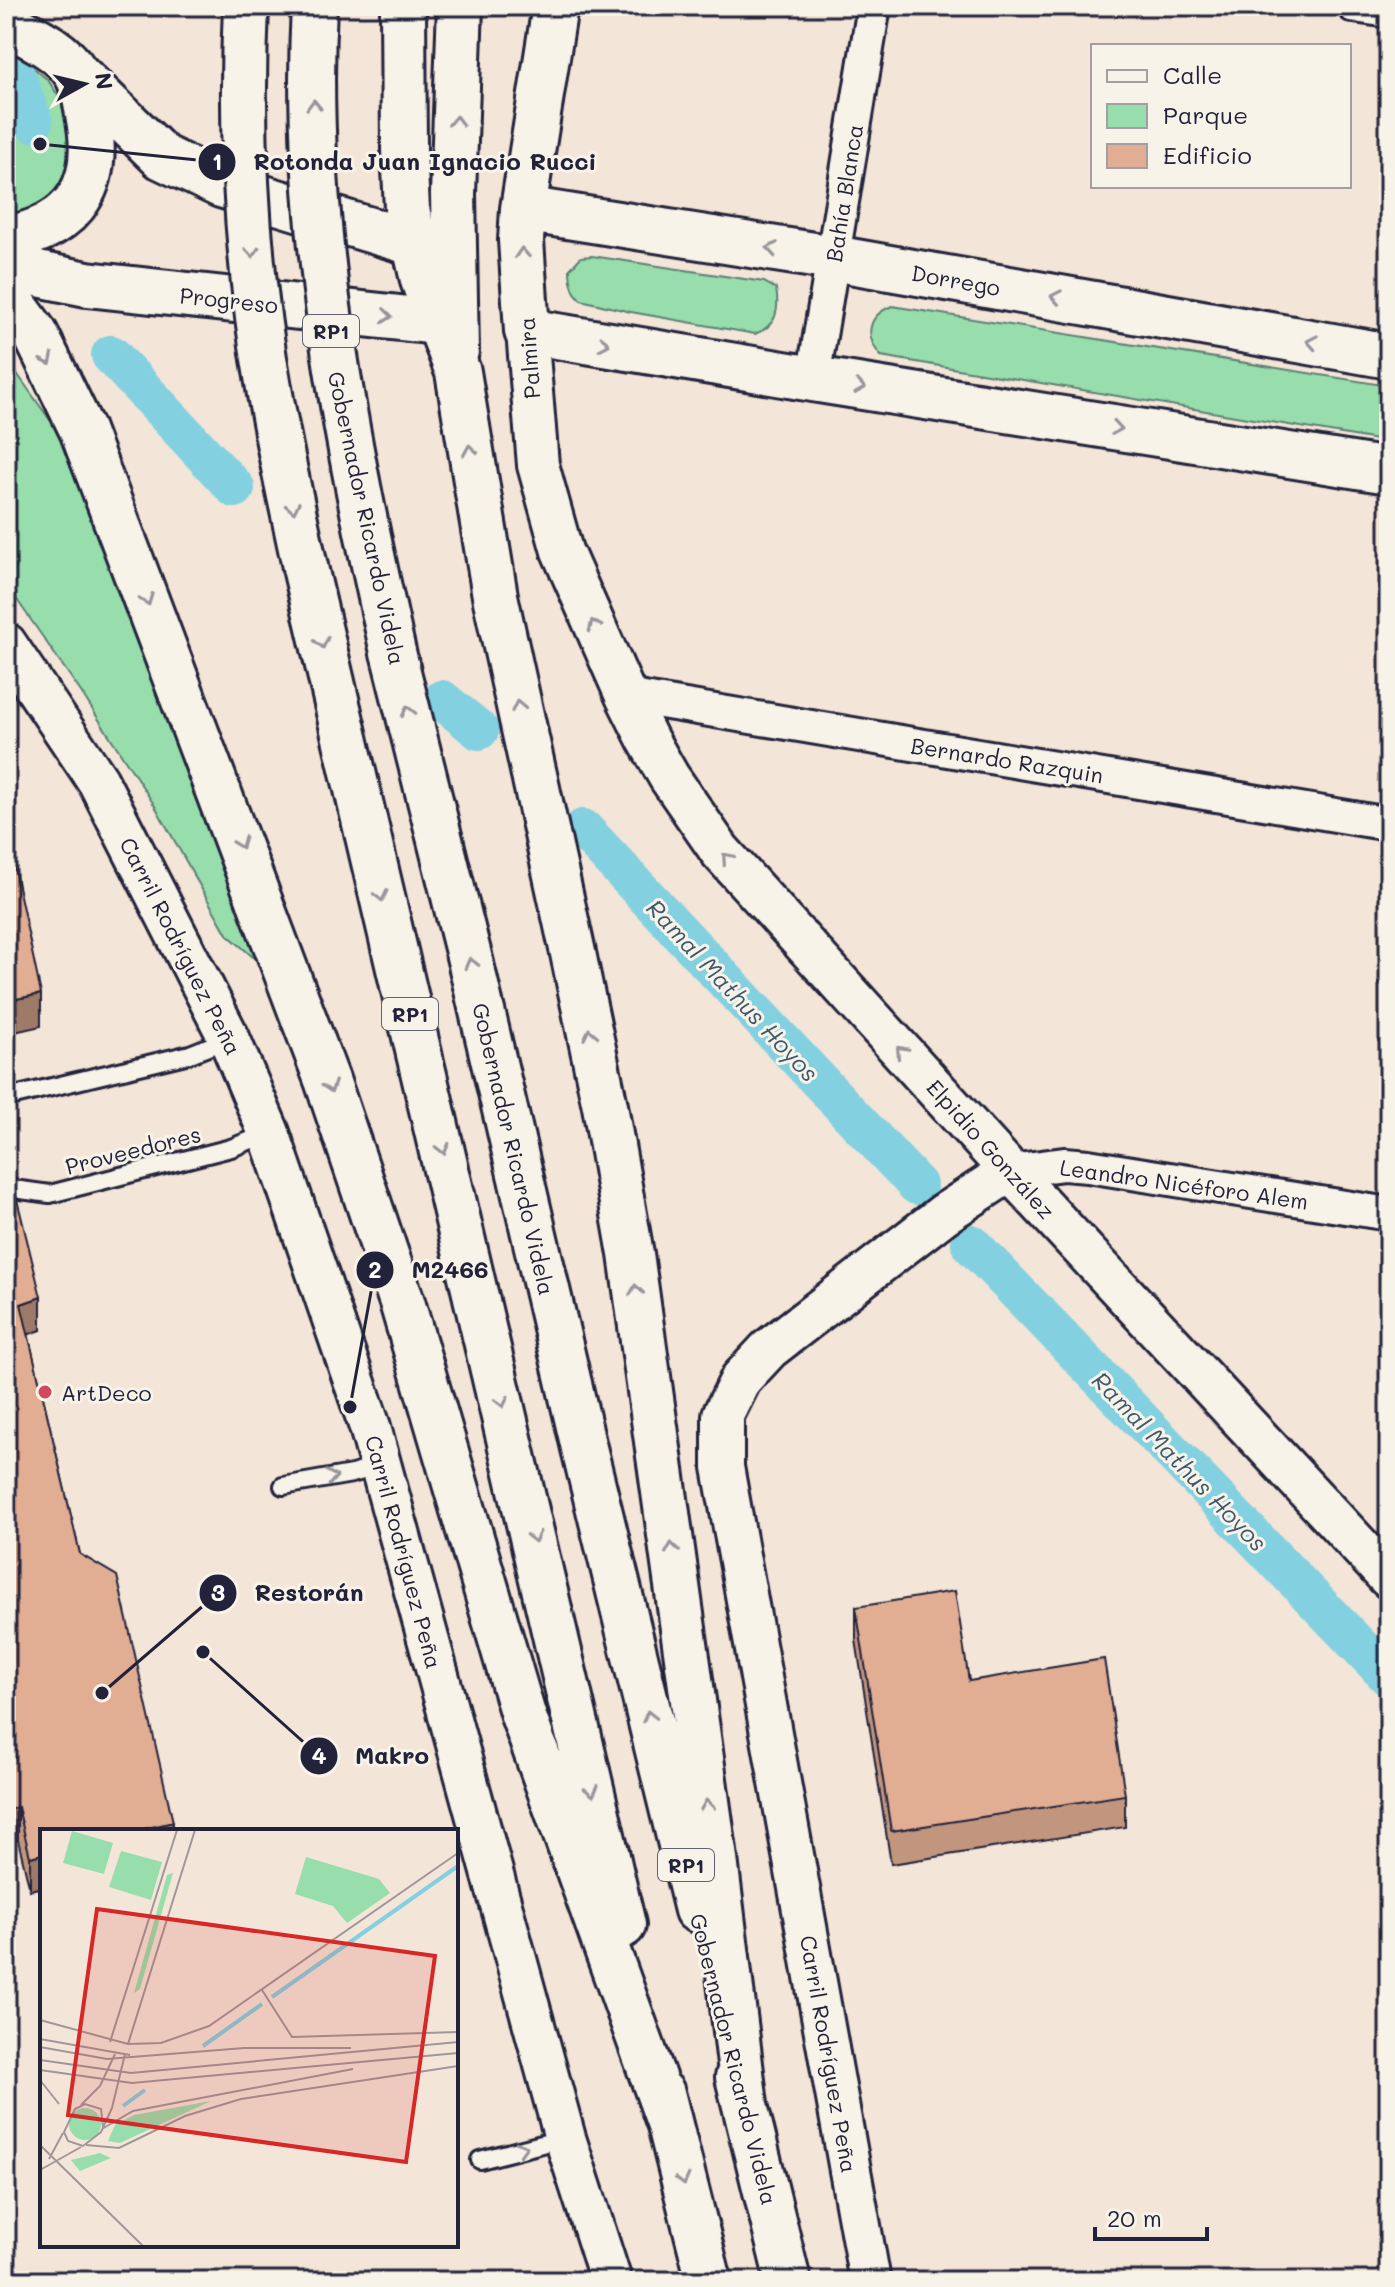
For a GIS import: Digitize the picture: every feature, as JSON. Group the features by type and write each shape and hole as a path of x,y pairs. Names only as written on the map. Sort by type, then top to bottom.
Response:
{"main road":[{"name":"RP1","path":"246,6 243,120 254,283 270,392 314,608 709,2281"},
{"name":"Gobernador Ricardo Videla","path":"314,6 314,164 323,266 340,391 393,652 788,2281"},
{"path":"403,6 407,209 433,248"},
{"path":"460,6 433,248 458,372 495,596 573,953 631,1254 715,1859 745,2105"},
{"name":"Palmira","path":"527,331 521,240 523,209 555,6"},
{"path":"6,23 44,44 162,157 221,185 433,248"},
{"path":"6,239 53,225 77,202 88,177 93,137 77,74"},
{"name":"Dorrego","path":"523,209 833,258 1389,356"},
{"name":"Progreso","path":"6,262 38,274 87,284 446,322"},
{"path":"6,294 36,335 82,430 327,1080 402,1302 523,1715 669,2122"},
{"path":"527,331 1389,471"}],"street":[{"name":"Bahía Blanca","path":"813,379 874,6"},
{"path":"1354,6 1389,11"},
{"name":"Palmira","path":"527,331 538,465 546,498 562,551 626,696"},
{"name":"Carril Rodríguez Peña","path":"6,644 98,781 229,1038 269,1133 370,1427 565,2138 611,2281"},
{"name":"Bernardo Razquin","path":"626,696 1389,824"},
{"name":"Elpidio González","path":"626,696 669,777 720,851 1010,1171 1389,1578"},
{"name":"Leandro Nicéforo Alem","path":"944,1214 1010,1171 1064,1164 1389,1214"},
{"name":"Carril Rodríguez Peña","path":"870,2281 723,1467 723,1415 741,1379 769,1349 944,1214"}],"lane":[{"path":"6,1098 190,1054 229,1038"},
{"name":"Proveedores","path":"6,1188 50,1194 231,1148 269,1133"},
{"path":"283,1486 380,1466"},
{"path":"480,2160 565,2138"}],"green space":[{"path":"6,52 48,80 72,117 69,174 53,200 6,224"},
{"path":"592,256 764,282 776,289 775,317 768,327 755,334 581,300 572,286 570,269 581,257"},
{"path":"892,306 1389,386 1389,442 881,356 872,341 871,327 877,315"},
{"path":"6,358 62,437 262,965 227,934 155,806 6,584"}],"building":[{"path":"9,844 41,994 6,1001 6,845"},
{"path":"12,1179 41,1297 21,1304 80,1554 117,1576 173,1822 143,1829 40,1829 40,1854 30,1857 18,1807 6,1810 6,1181"},
{"path":"955,1591 969,1681 1104,1659 1125,1795 891,1831 856,1607"}],"waterway":[{"name":"Ramal Mathus Hoyos","path":"14,72 33,122"},
{"name":"Ramal Mathus Hoyos","path":"111,355 235,488"},
{"name":"Ramal Mathus Hoyos","path":"442,700 479,730"},
{"name":"Ramal Mathus Hoyos","path":"583,829 917,1185"},
{"name":"Ramal Mathus Hoyos","path":"971,1244 1389,1677"}],"place":[{"name":"Rotonda Juan Ignacio Rucci","path":"40,144"},
{"name":"ArtDeco","path":"45,1392"},
{"name":"M2466","path":"350,1407"},
{"name":"Makro","path":"203,1652"},
{"name":"Restorán","path":"102,1693"}]}
